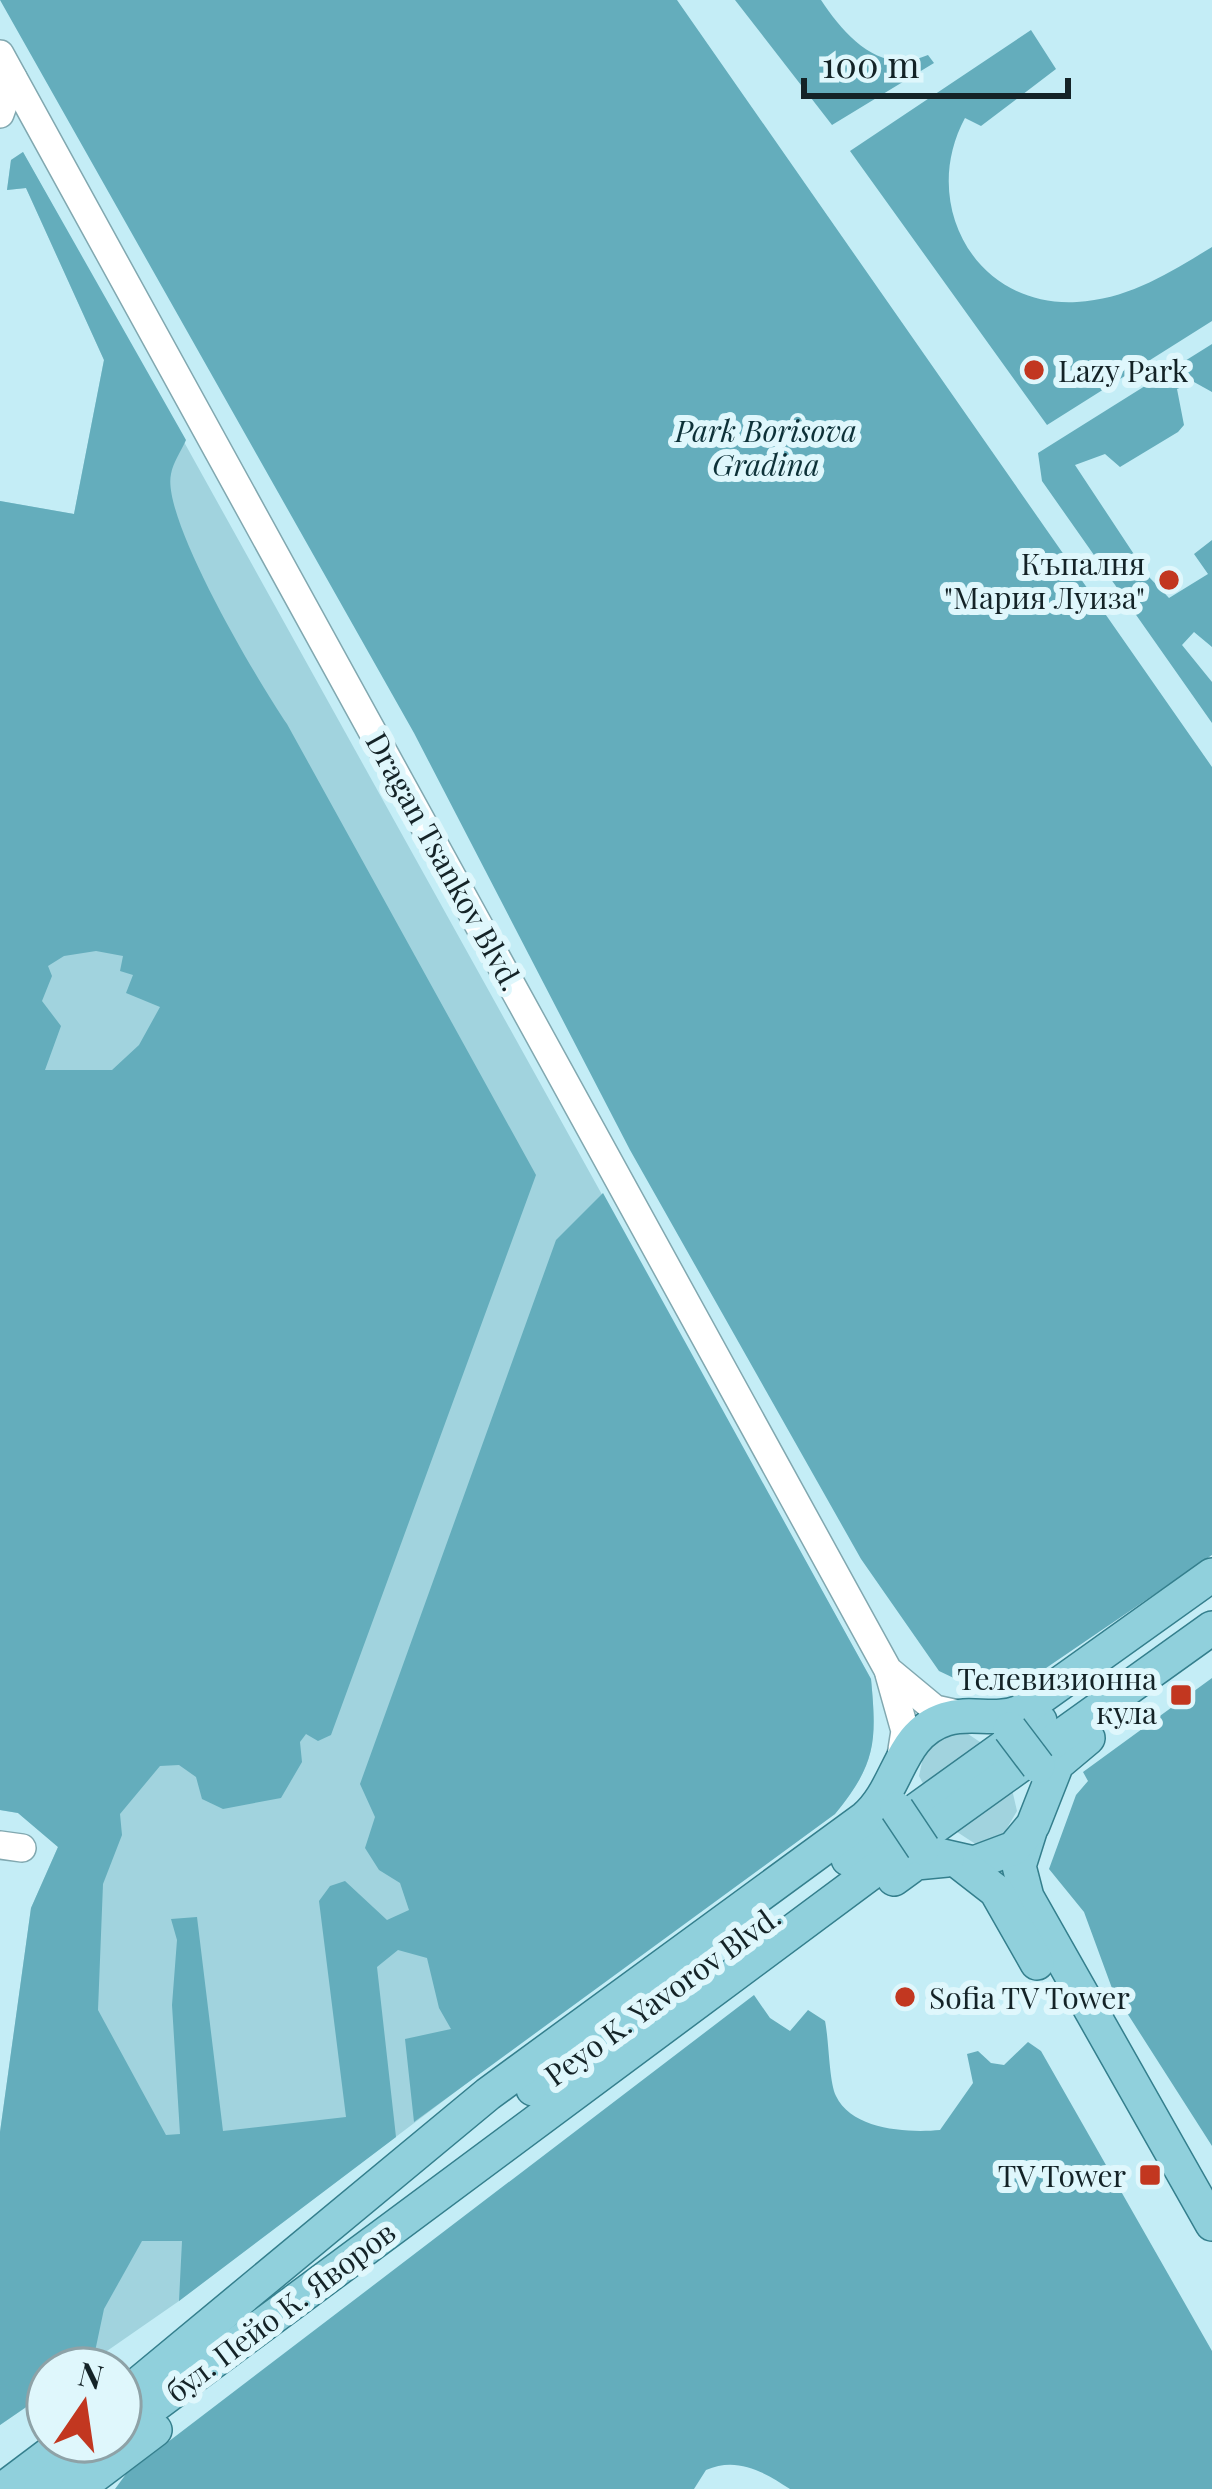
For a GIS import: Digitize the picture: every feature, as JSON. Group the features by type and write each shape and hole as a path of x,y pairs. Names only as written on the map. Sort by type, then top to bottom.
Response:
{"main road":[{"path":"144,2382 279,2263 488,2094 877,1808 927,1728 1020,1712 1212,1575"},
{"name":"Peyo K. Yavorov Blvd.","path":"144,2384 386,2194 1212,1598"},
{"name":"бул. Пейо К. Яворов","path":"144,2385 763,1952 1212,1628"},
{"path":"1212,1651 1057,1764 1019,1866 1027,1897 1212,2224"},
{"path":"77,2489 312,2308 913,1865 943,1857 1001,1855 1035,1820 1038,1766 988,1721"},
{"path":"897,1782 943,1857 996,1891 1066,2011 1166,2144"},
{"path":"144,2388 312,2308"},
{"path":"3,2489 36,2465"},
{"name":"Peyo K. Yavorov Blvd.","path":"41,2489 75,2465"},
{"path":"58,2489 84,2465"}],"street":[{"path":"0,114 6,66"},
{"name":"Dragan Tsankov Blvd.","path":"6,66 888,1670 904,1731 897,1782"},
{"name":"Dragan Tsankov Blvd.","path":"888,1670 935,1709 988,1721"}],"shaded area":[{"path":"23,152 871,1679 874,1720 866,1766 835,1814 116,2345 24,2345 24,2408 0,2425 0,2132 31,1908 58,1847 18,1813 0,1810 0,501 74,514 104,360 26,188 7,190 11,160"},
{"path":"959,1728 986,1746 926,1789 919,1776 925,1748"},
{"path":"1011,1785 1017,1811 1003,1835 977,1845 951,1828"}],"green space":[{"name":"Park Borisova Gradina","path":"0,0 677,0 1212,767 1212,1555 1027,1681 977,1689 939,1671 861,1559 630,1150 414,733"},
{"path":"735,0 821,0 866,49 894,60 928,55 934,63 832,125"},
{"path":"1031,30 1056,69 981,126 965,118 952,151 953,215 966,244 985,269 1010,288 1041,299 1077,302 1131,290 1212,247 1212,321 1047,425 850,151"},
{"path":"23,152 186,440 171,474 172,496 196,562 536,1175 331,1735 318,1741 306,1734 300,1742 302,1762 281,1798 223,1809 202,1799 196,1777 179,1765 160,1766 120,1814 122,1835 103,1884 98,2010 166,2135 180,2134 172,2005 177,1940 171,1919 197,1917 223,2131 346,2117 319,1901 330,1886 345,1881 387,1920 409,1910 400,1883 379,1870 365,1848 375,1817 360,1784 556,1240 603,1193 871,1679 874,1720 866,1766 835,1814 414,2122 405,2039 451,2029 439,2008 427,1958 398,1950 377,1967 396,2137 179,2301 182,2241 142,2241 104,2309 96,2345 24,2345 24,2408 0,2425 0,2132 31,1908 58,1847 18,1813 0,1810 0,501 74,514 104,360 26,188 7,190 11,160","holes":["96,951 123,956 120,971 133,975 126,993 160,1007 139,1045 112,1070 45,1070 61,1026 42,1001 52,976 48,966 64,956"]},
{"path":"1212,344 1212,392 1194,382 1177,389 1184,425 1178,432 1120,467 1105,454 1075,465 1149,577 1169,598 1208,574 1194,554 1212,540 1212,647 1194,632 1182,645 1212,682 1212,723 1042,481 1038,453"},
{"path":"1212,1678 1212,2146 1113,1991 1084,1912 1049,1869 1076,1795 1088,1781 1083,1772"},
{"path":"754,1995 770,2018 790,2031 808,2010 825,2021 836,2096 854,2116 882,2127 940,2130 973,2083 967,2054 978,2051 991,2063 1004,2065 1028,2042 1041,2051 1212,2351 1212,2489 790,2489 760,2472 729,2465 706,2470 694,2489 115,2489 144,2460"}],"place":[{"name":"Lazy Park","path":"1034,370"},
{"name":"Къпалня \"Мария Луиза\"","path":"1169,580"},
{"name":"Телевизионна кула","path":"1181,1695"},
{"name":"Sofia TV Tower","path":"905,1997"},
{"name":"TV Tower","path":"1150,2175"}]}
